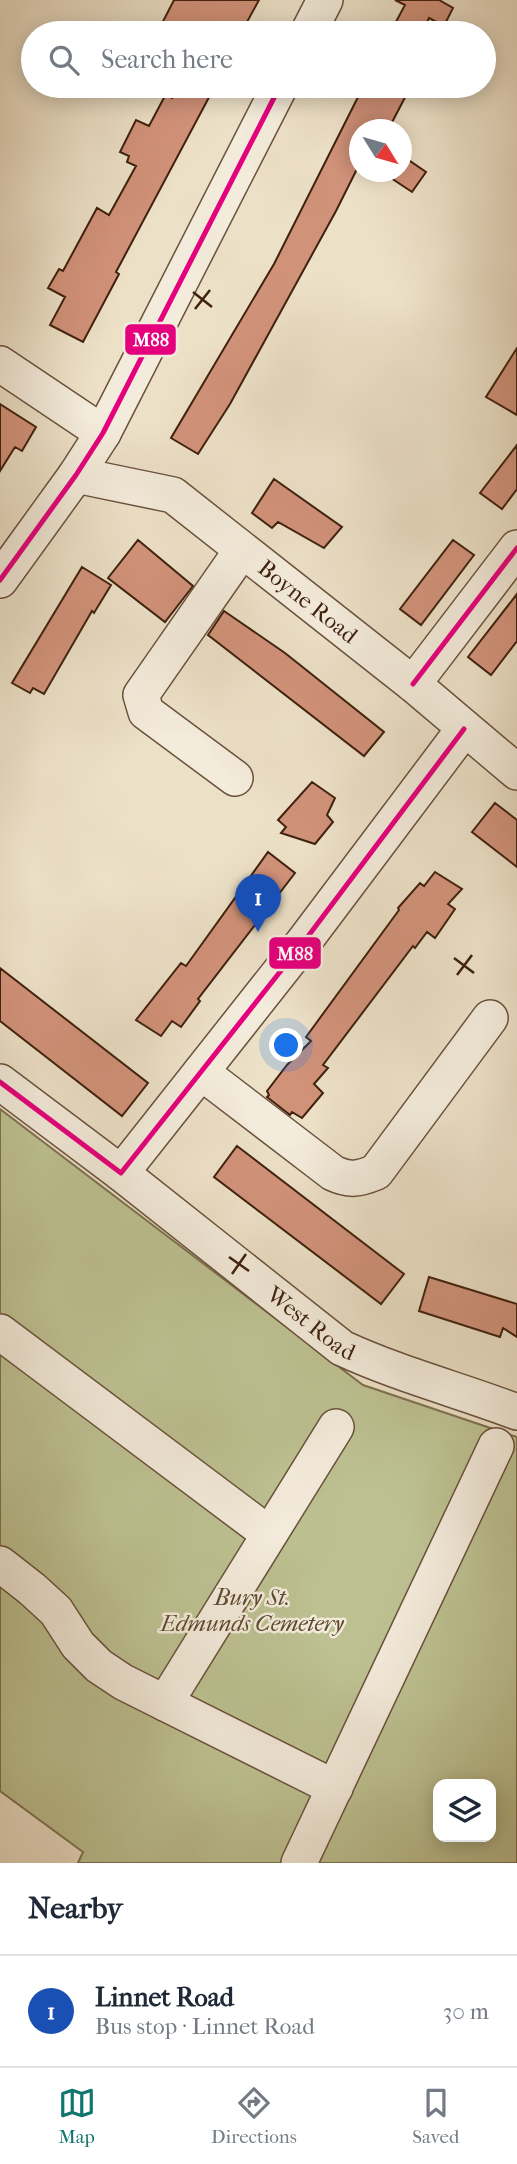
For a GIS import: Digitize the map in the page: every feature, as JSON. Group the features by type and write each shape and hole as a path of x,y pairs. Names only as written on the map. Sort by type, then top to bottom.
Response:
{"street":[{"path":"314,21 325,0"},
{"path":"0,580 103,433 274,98"},
{"path":"0,364 103,433"},
{"name":"Boyne Road","path":"76,475 173,495 413,684 517,772"},
{"path":"413,684 517,548"},
{"path":"235,778 146,712 141,695 242,550"},
{"path":"121,1173 306,939 464,729"},
{"path":"201,1072 333,1173 348,1180 360,1179 376,1172 490,1018"},
{"name":"West Road","path":"0,1082 121,1173 342,1348 378,1364 517,1412"},
{"path":"0,1332 269,1534"},
{"path":"165,1703 336,1427"},
{"path":"299,1863 496,1446"},
{"path":"0,1564 56,1611 78,1645 99,1666 123,1682 335,1788"}],"green space":[{"name":"Bury St. Edmunds Cemetery","path":"0,1109 363,1385 517,1437 517,1863 78,1863 83,1852 0,1791"}],"building":[{"path":"174,0 259,0 248,21 163,21"},
{"path":"395,0 439,0 453,8 446,21 429,18 428,21 396,21 405,5"},
{"path":"164,98 209,98 116,272 119,274 83,342 50,325 65,297 48,288 59,269 63,271 97,208 109,215 136,166 127,162 129,156 120,152 136,120 149,126"},
{"path":"357,98 405,98 394,119 349,119 350,182 230,404 198,454 171,438 274,264"},
{"path":"412,162 426,172 412,192 397,182 412,182"},
{"path":"517,348 517,415 486,397"},
{"path":"0,404 36,427 22,451 15,447 0,471"},
{"path":"517,445 517,489 502,509 480,493"},
{"path":"274,479 342,527 324,548 278,522 272,528 252,513"},
{"path":"138,540 193,586 165,622 108,578"},
{"path":"453,540 474,555 421,625 400,609"},
{"path":"82,567 111,585 94,613 92,611 44,694 33,688 30,693 12,683"},
{"path":"517,594 517,641 491,675 468,657"},
{"path":"224,611 285,653 384,732 364,756 208,635"},
{"path":"312,782 335,798 327,815 333,822 315,844 281,833 286,827 278,820"},
{"path":"495,803 517,820 517,867 472,832"},
{"path":"268,852 295,873 198,999 200,1001 181,1027 172,1021 161,1036 136,1020 181,963 186,966"},
{"path":"435,872 462,889 448,904 455,909 435,938 427,932 415,948 413,946 323,1065 328,1068 314,1084 323,1093 302,1118 292,1112 290,1115 267,1097 267,1091 287,1065 311,1041 306,1037 398,908 420,883 424,886"},
{"path":"0,968 148,1083 122,1116 0,1021"},
{"path":"237,1146 404,1274 381,1304 214,1177"},
{"path":"429,1277 517,1304 517,1337 503,1328 500,1337 419,1311"}],"transit line":[{"name":"M88","path":"0,580 103,433 274,98"},
{"name":"M88","path":"413,684 517,548"},
{"name":"M88","path":"121,1173 306,939 464,729"},
{"name":"M88","path":"0,1082 121,1173"}],"place":[{"name":"Linnet Road","path":"258,932"}]}
